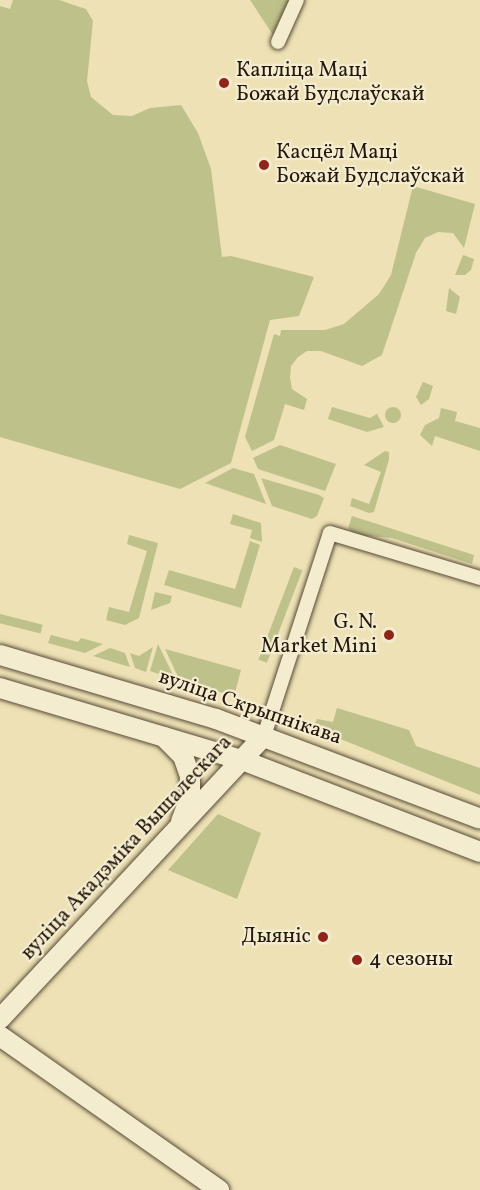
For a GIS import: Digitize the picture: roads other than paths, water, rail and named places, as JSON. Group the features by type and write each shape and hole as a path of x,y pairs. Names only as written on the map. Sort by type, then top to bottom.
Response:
{"main road":[{"name":"вуліца Скрыпнікава","path":"0,655 264,736 480,819"},
{"path":"0,688 242,760 480,852"},
{"path":"163,735 183,756 190,776 190,798 179,828"},
{"name":"вуліца Акадэміка Вышалескага","path":"0,1019 264,736"},
{"path":"0,1036 219,1190"}],"street":[{"path":"278,42 297,0"},
{"path":"264,736 330,533 480,578"}],"place":[{"name":"Капліца Маці Божай Будслаўскай","path":"224,83"},
{"name":"Касцёл Маці Божай Будслаўскай","path":"264,165"},
{"name":"G. N. Market Mini","path":"389,635"},
{"name":"Дыяніс","path":"323,937"},
{"name":"4 сезоны","path":"357,960"}]}
